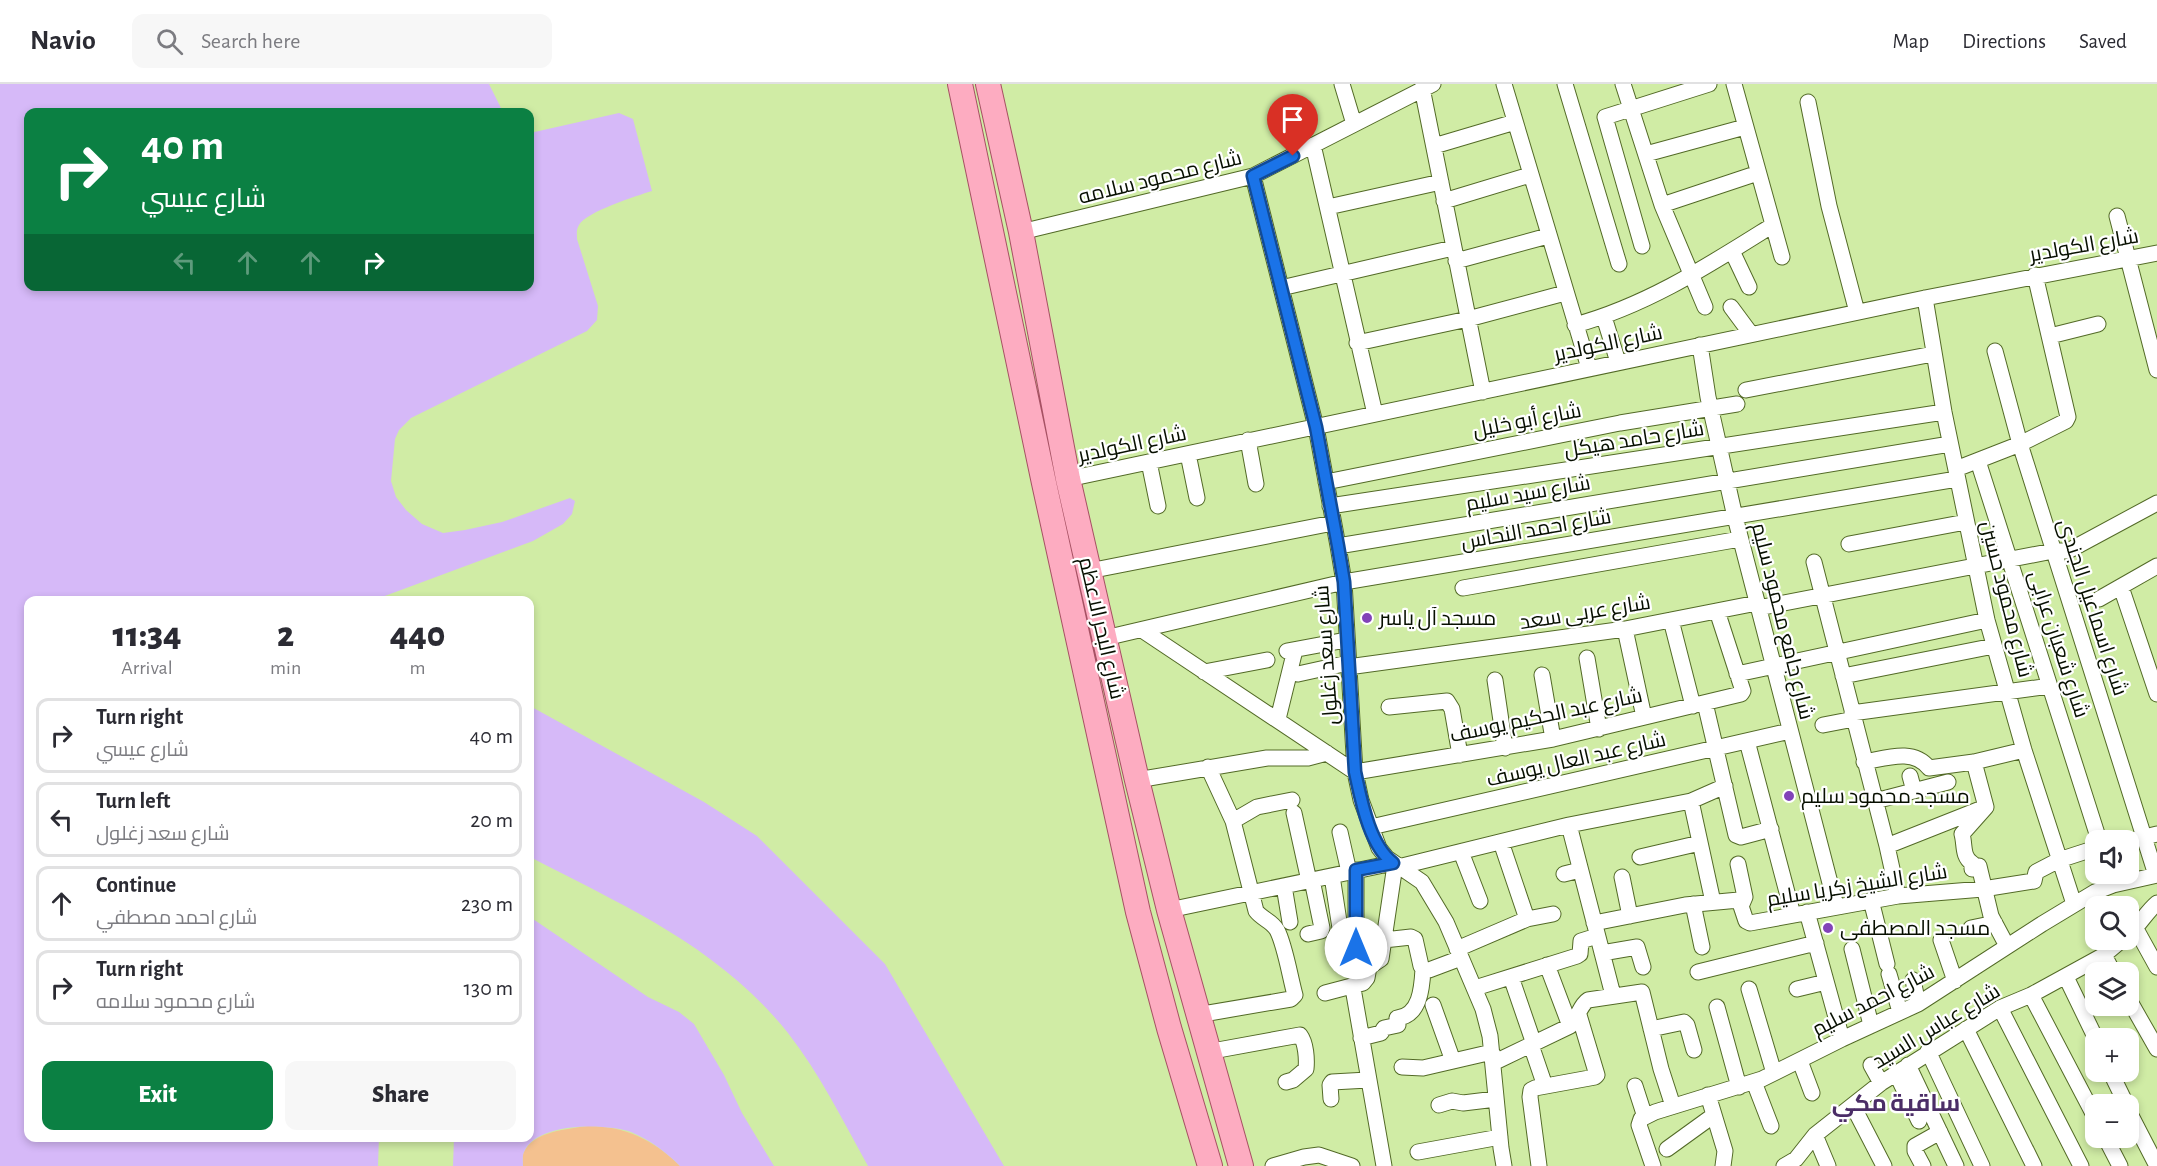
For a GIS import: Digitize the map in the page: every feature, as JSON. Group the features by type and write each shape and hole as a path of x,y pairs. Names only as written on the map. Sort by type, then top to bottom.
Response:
{"main road":[{"name":"شارع البحر الاعظم","path":"960,84 1138,912 1169,1028 1210,1166"},
{"name":"شارع البحر الاعظم","path":"988,84 1021,232 1068,478 1137,780 1197,1015 1241,1166"}],"street":[{"path":"1342,84 1354,124"},
{"path":"1504,84 1589,368"},
{"path":"1565,84 1619,264"},
{"path":"1623,84 1662,205 1705,307"},
{"path":"1642,246 1605,117 1709,84"},
{"path":"1734,84 1782,257"},
{"name":"شارع محمود سلامه","path":"1021,232 1253,176 1428,86"},
{"path":"1428,86 1434,146 1483,392"},
{"path":"1808,102 1829,206 1857,312"},
{"path":"1434,146 1515,122"},
{"path":"1646,154 1745,127"},
{"path":"1313,145 1375,414"},
{"path":"1662,205 1758,172"},
{"path":"1444,201 1530,175"},
{"name":"شارع سعد زغلول","path":"1253,176 1316,427 1338,546 1344,582 1355,772 1379,848 1395,865 1422,882 1446,922 1483,1009 1493,1058 1504,1166"},
{"path":"1328,207 1441,182"},
{"path":"2117,216 2157,370"},
{"path":"1575,325 1604,317 1646,300 1773,225"},
{"path":"1281,288 1548,236"},
{"path":"1732,250 1749,287"},
{"name":"شارع الكولدير","path":"1068,478 2035,275 2157,253"},
{"path":"2035,275 2050,336 2098,324"},
{"path":"1358,343 1468,319 1565,293"},
{"name":"شارع محمود حسين","path":"1925,298 1950,444 1987,620 2024,750 2074,904"},
{"path":"1731,307 1751,334"},
{"path":"1604,317 1618,362"},
{"name":"شارع احمد النحاس","path":"1105,638 1344,582 1735,517 1956,474 1978,461 2020,444 2066,421 2067,413 2050,336"},
{"name":"شارع جامع محمود سليم","path":"1700,345 1710,409 1740,538 1836,906"},
{"name":"شارع اسماعيل الجندى","path":"1995,351 2052,552 2151,836 2157,875"},
{"path":"1746,390 1933,354"},
{"name":"شارع أبو خليل","path":"1326,482 1620,423 1737,404"},
{"name":"شارع حامد هيكل","path":"1330,506 1944,412"},
{"path":"1248,440 1256,484"},
{"name":"شارع سيد سليم","path":"1338,546 1950,444"},
{"path":"1188,454 1197,498"},
{"name":"شارع شعبان عرابى","path":"1978,461 2096,830"},
{"path":"1149,462 1158,506"},
{"name":"شارع عربى سعد","path":"1298,674 1348,665 1625,629 2068,551 2157,503"},
{"path":"1849,544 1966,522"},
{"path":"1089,572 1333,523"},
{"path":"1464,588 1740,538"},
{"path":"1814,562 1898,896"},
{"path":"2099,599 2157,566"},
{"path":"2121,587 2157,693"},
{"path":"1717,611 1737,674 1987,620"},
{"path":"1671,620 1716,748 1736,835 1741,837 1771,829"},
{"path":"1625,629 1644,717"},
{"path":"1142,630 1355,772"},
{"path":"1278,720 1290,650 1346,640"},
{"path":"1843,676 1994,646"},
{"path":"1587,658 1599,729"},
{"path":"1204,672 1267,660"},
{"name":"شارع عبد الحكيم يوسف","path":"1355,772 1553,739 1699,705 1743,693 1737,674"},
{"path":"1542,675 1553,739"},
{"path":"1495,680 1504,748"},
{"path":"1823,725 1853,716 2007,690 2050,686"},
{"path":"1389,707 1447,701 1452,708 1460,755"},
{"name":"شارع عبد العال يوسف","path":"1371,827 1790,731"},
{"path":"1747,741 1771,829 1801,913 1816,944 1842,1039"},
{"path":"1864,762 1908,755 1922,760 1929,768 1974,762 2024,750"},
{"path":"1137,780 1267,758 1308,758 1327,753"},
{"path":"1974,762 1986,807"},
{"path":"1197,1015 1294,998 1295,995 1278,932 1256,911 1233,821 1208,767"},
{"path":"1910,776 1914,791"},
{"path":"1875,801 1948,782"},
{"path":"1169,910 1353,871 1461,852 1569,825 1690,801 1725,786"},
{"path":"1690,801 1713,902"},
{"path":"1233,821 1257,807 1293,806 1322,928 1321,931 1308,934"},
{"path":"1887,846 1986,807"},
{"path":"1986,807 1962,834 1965,854 1967,860 1972,863 1972,869 1979,866 1983,889 1995,923 2007,946"},
{"path":"1569,825 1613,995"},
{"path":"1336,951 1356,954 1353,871 1340,832"},
{"path":"1501,842 1527,919"},
{"path":"1640,857 1700,843"},
{"path":"1461,852 1480,901"},
{"name":"شارع الشيخ زكريا سليم","path":"1596,930 1630,916 1693,904 1739,900 1748,923 1898,896 1983,889 2034,881 2036,872 2059,860 2085,852"},
{"path":"1738,864 1745,897 1742,904"},
{"path":"1325,993 1366,981 1370,966 1381,959 1395,865"},
{"path":"1564,874 1580,870"},
{"name":"شارع احمد سليم","path":"2139,877 2157,875"},
{"path":"1332,876 1340,928"},
{"path":"1622,877 1630,916"},
{"name":"شارع احمد سليم","path":"1645,1116 1754,1082 1918,1004 2105,884"},
{"path":"1284,886 1290,922"},
{"path":"1871,900 1900,1012"},
{"path":"2139,923 2157,903"},
{"path":"1693,904 1702,947"},
{"path":"1423,969 1429,970 1527,919 1553,914"},
{"path":"1971,928 1995,923"},
{"path":"1475,988 1577,956 1580,954 1581,941 1596,930"},
{"path":"1361,1038 1381,1033 1384,1028 1409,1015 1413,1011 1422,988 1423,969 1420,966 1415,939 1411,937 1384,940"},
{"path":"1941,940 1955,981"},
{"path":"2139,942 2157,966"},
{"path":"1698,972 1816,944"},
{"path":"1602,952 1637,947 1643,968"},
{"path":"1852,950 1871,1025"},
{"name":"شارع عباس السيد","path":"1793,1164 1815,1135 1881,1083 1928,1051 2000,1008 2066,977 2110,950"},
{"path":"2104,955 2108,962"},
{"path":"1539,1166 1530,1097 1532,1090 1595,1077 1597,1073 1547,965"},
{"path":"1511,977 1545,1086"},
{"path":"2066,977 2091,1028"},
{"path":"1913,980 1918,1004"},
{"path":"1797,989 1826,982"},
{"path":"1749,988 1774,1073"},
{"path":"1402,1067 1416,1069 1453,1061 1493,1058 1532,1045 1574,1020 1583,1003 1588,1000 1642,992 1673,1106"},
{"path":"1354,994 1379,1165"},
{"path":"2031,995 2085,1098"},
{"path":"1433,1005 1453,1061"},
{"path":"1717,1007 1739,1088"},
{"path":"2000,1008 2081,1166"},
{"path":"2138,1016 2157,1049"},
{"path":"1651,1029 1684,1022 1687,1025 1694,1050"},
{"path":"1966,1029 2034,1166"},
{"path":"1208,1052 1300,1035 1303,1038 1306,1069 1293,1080 1286,1082"},
{"path":"1928,1051 1982,1166"},
{"path":"1800,1061 1812,1093"},
{"path":"1871,1065 1881,1083"},
{"path":"1902,1069 1920,1121"},
{"path":"1902,1069 1940,1132 1956,1166"},
{"path":"1331,1099 1329,1084 1332,1082 1368,1080"},
{"path":"1754,1082 1772,1126"},
{"path":"1635,1086 1645,1116 1639,1125 1653,1166"},
{"path":"1708,1095 1725,1151 1723,1166"},
{"path":"1439,1105 1452,1101 1463,1103 1497,1099"},
{"path":"1853,1106 1884,1166"},
{"path":"1667,1149 1714,1115"},
{"path":"2139,1126 2152,1145 2157,1166"},
{"path":"1923,1166 1915,1151 1915,1146 1940,1132"},
{"path":"1815,1135 1828,1166"},
{"path":"1418,1152 1500,1137"},
{"path":"2111,1148 2120,1166"},
{"path":"1273,1166 1320,1155 1352,1166"}],"shaded area":[{"path":"0,84 489,84 501,108 24,108 24,291 534,291 534,132 619,113 633,119 652,191 591,215 583,220 577,230 577,239 598,306 597,320 587,331 411,418 399,430 395,439 391,481 396,497 406,510 422,524 443,533 465,530 502,522 570,498 575,501 572,514 563,524 533,541 385,596 24,596 24,1142 379,1142 378,1166 0,1166"},
{"path":"534,708 704,802 757,836 885,964 1004,1166 868,1166 831,1098 800,1049 761,1003 701,952 635,912 534,859"},
{"path":"534,920 648,997 679,1012 694,1024 724,1075 742,1113 774,1166 680,1166 645,1139 620,1129 573,1127 542,1135 534,1140"},
{"path":"588,1126 627,1132 660,1149 680,1166 523,1166 523,1153 529,1145 543,1135"},
{"path":"454,1142 531,1142 524,1152 523,1166 453,1166"}],"place":[{"name":"مسجد آل ياسر","path":"1367,618"},
{"name":"مسجد محمود سليم","path":"1789,796"},
{"name":"مسجد المصطفى","path":"1828,928"}],"district":[{"name":"ساقية مكي","path":"1896,1103"}],"route":[{"path":"1293,156 1253,176 1316,427 1338,546 1344,582 1355,772 1361,800 1374,838 1379,848 1393,863 1356,870 1356,948"}]}
